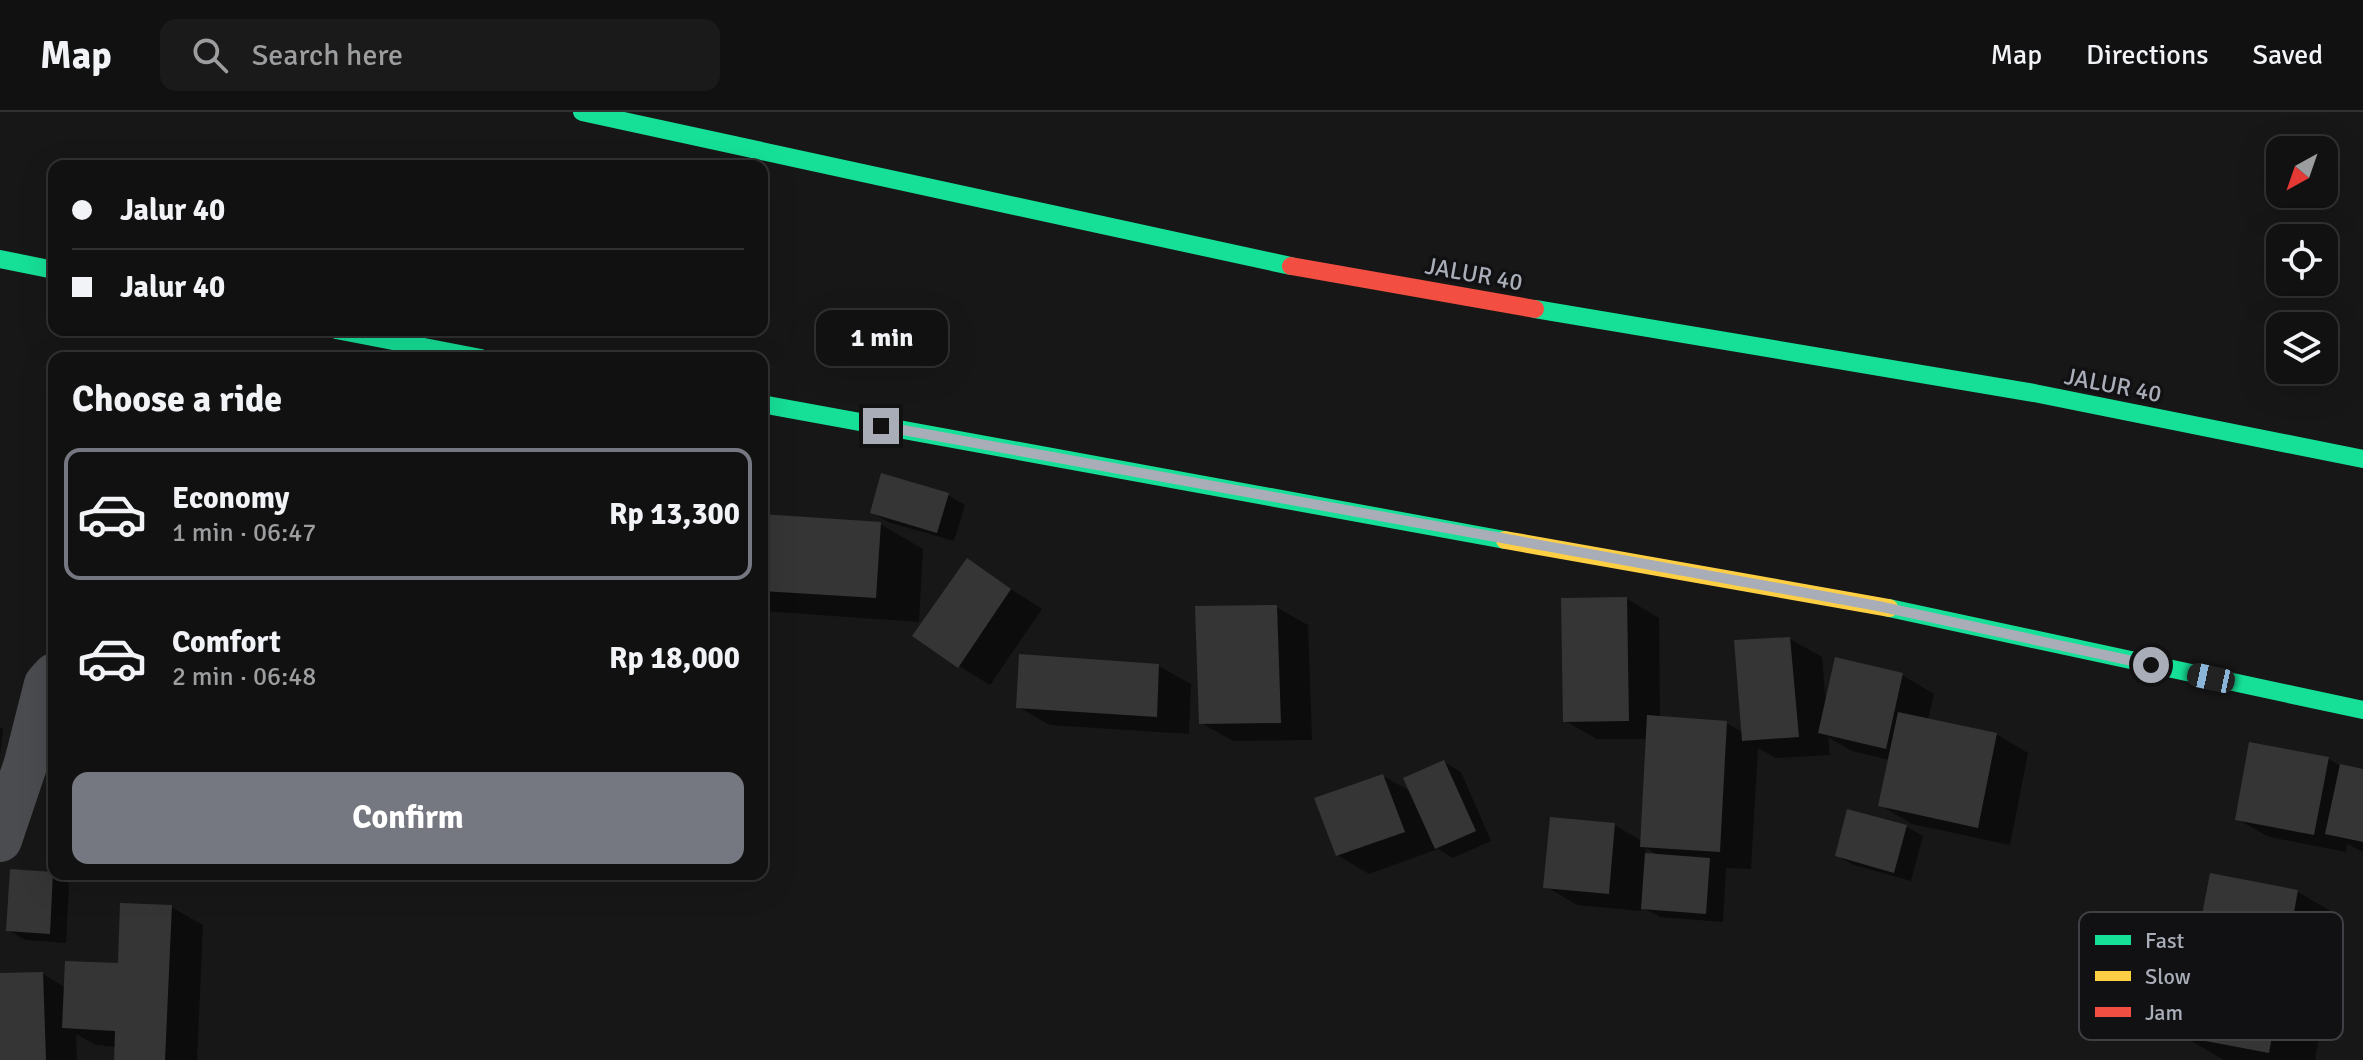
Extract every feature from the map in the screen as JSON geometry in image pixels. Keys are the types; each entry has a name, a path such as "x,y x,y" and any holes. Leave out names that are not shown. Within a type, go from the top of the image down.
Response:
{"highway":[{"name":"JALUR 40","path":"582,112 1317,272 2018,391 2363,459"},
{"path":"0,259 48,269"},
{"path":"359,336 420,352"},
{"path":"768,405 1878,606 2363,710"}],"street":[{"path":"0,840 26,763 48,682"}],"building":[{"path":"881,473 949,493 937,533 870,513"},
{"path":"768,514 881,522 876,598 768,591"},
{"path":"967,558 1011,589 958,668 912,636"},
{"path":"1627,597 1629,721 1563,722 1561,598"},
{"path":"1277,605 1281,723 1199,724 1195,606"},
{"path":"1790,637 1799,737 1742,741 1734,640"},
{"path":"1019,654 1159,664 1157,717 1016,708"},
{"path":"1835,657 1903,673 1886,749 1818,733"},
{"path":"1898,712 1997,733 1978,828 1878,806"},
{"path":"1647,715 1727,721 1720,852 1640,847"},
{"path":"2249,742 2329,757 2314,835 2235,820"},
{"path":"1444,760 1476,831 1435,849 1403,778"},
{"path":"2340,764 2363,769 2363,842 2325,834"},
{"path":"1383,774 1405,832 1336,856 1314,798"},
{"path":"1847,809 1907,825 1894,873 1835,856"},
{"path":"1550,817 1615,823 1609,894 1543,888"},
{"path":"1645,853 1710,858 1706,914 1641,909"},
{"path":"10,869 48,872 48,880 53,880 50,934 6,931"},
{"path":"2210,873 2298,890 2294,912 2203,912"},
{"path":"120,903 172,905 165,1060 114,1060 115,1031 62,1028 65,961 118,963"},
{"path":"43,972 46,1060 0,1060 0,973"},
{"path":"2200,1040 2271,1040 2269,1053"}],"traffic: fast":[{"path":"582,112 1291,266"},
{"path":"0,259 48,269"},
{"path":"1535,309 2034,393 2363,459"},
{"path":"367,336 450,352"},
{"path":"768,405 1505,540"},
{"path":"1889,608 2363,710"}],"traffic: slow":[{"path":"1505,540 1889,608"}],"traffic: jam":[{"path":"1291,266 1535,309"}],"route":[{"path":"881,426 1878,606 2151,665"}]}
